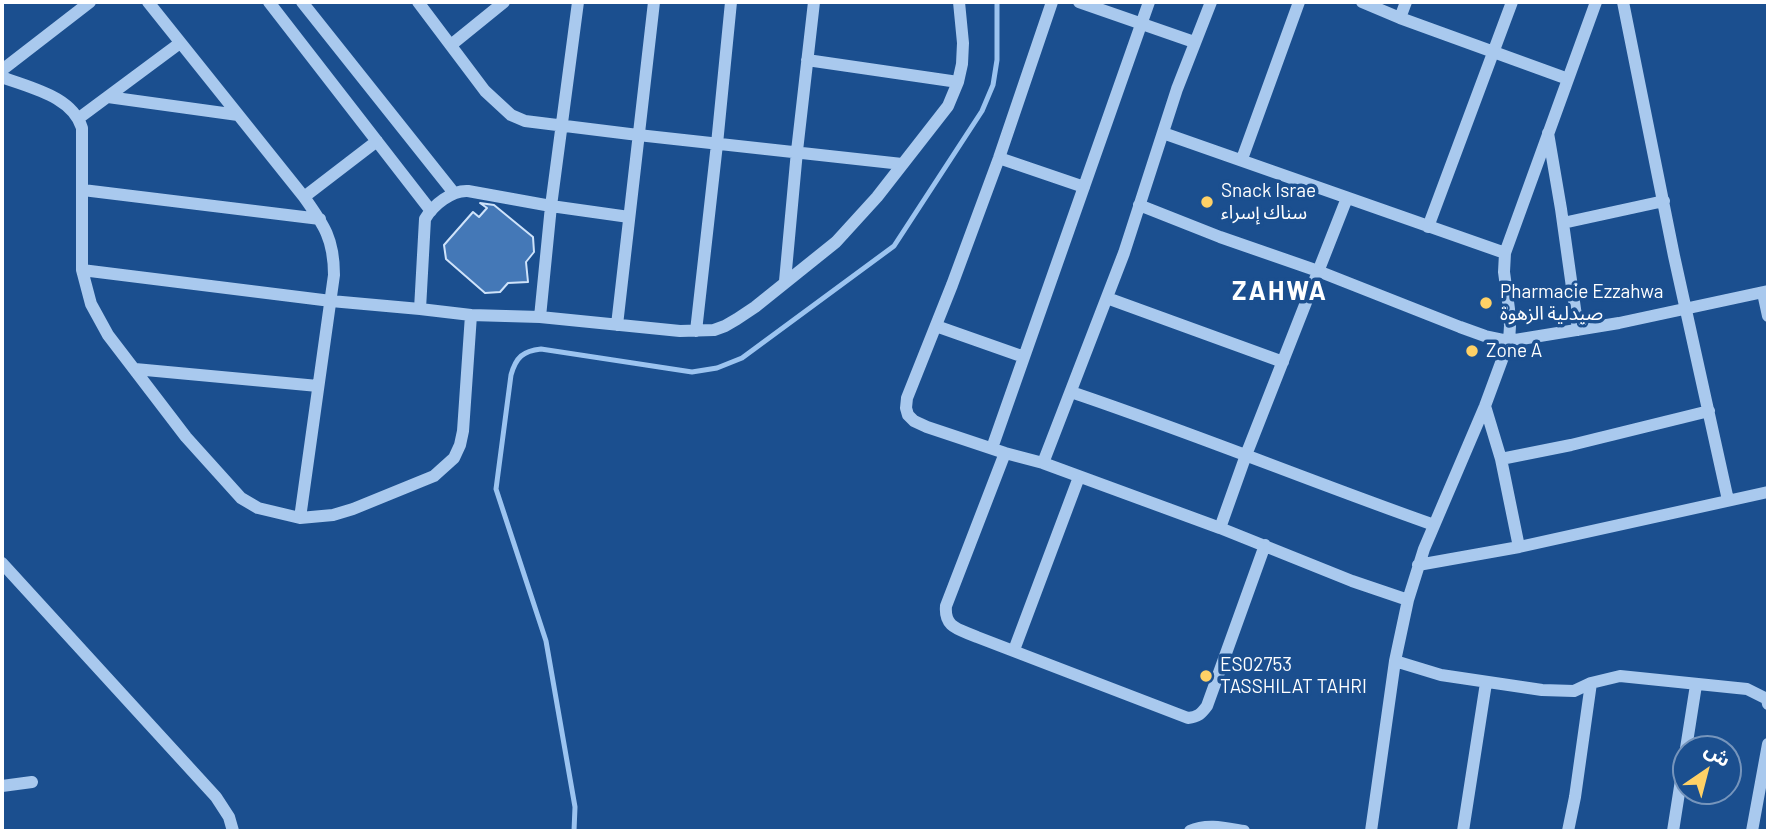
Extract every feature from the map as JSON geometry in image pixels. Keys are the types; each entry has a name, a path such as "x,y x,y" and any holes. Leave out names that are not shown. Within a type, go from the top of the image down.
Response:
{"street":[{"path":"2,70 90,2"},
{"path":"148,2 304,197 320,219 331,244 334,257 331,301 300,518"},
{"path":"269,2 431,211"},
{"path":"302,2 454,193"},
{"path":"418,2 485,90 511,115 524,121 902,163"},
{"path":"451,45 504,2"},
{"path":"540,317 551,206 578,2"},
{"path":"617,325 654,2"},
{"path":"696,331 731,2"},
{"path":"785,281 814,2"},
{"path":"82,270 331,301 471,315 540,317 680,331 714,330 755,307 836,242 877,197 929,132 948,106 958,82 963,43 959,2"},
{"path":"1052,2 953,285 907,398 908,415 927,427 1043,463 1408,600"},
{"path":"1079,2 1194,42"},
{"path":"1149,2 1024,357 998,451 946,606 945,617 955,628 1188,718 1196,717 1207,706 1265,545"},
{"path":"1043,463 1107,298 1194,42 1211,2"},
{"path":"1242,159 1299,2"},
{"path":"1362,2 1568,79"},
{"path":"1400,18 1406,2"},
{"path":"1428,227 1512,2"},
{"path":"1371,831 1395,661 1408,600 1418,565 1485,406 1509,341 1509,309 1503,272 1505,253 1596,2"},
{"path":"1623,2 1685,308 1728,500"},
{"path":"79,118 180,43"},
{"path":"807,60 958,82"},
{"path":"2,77 63,102 79,118 82,128 82,270 91,304 98,319 186,437 241,498 258,508 300,518 332,516 434,476 454,458 463,431 471,315"},
{"path":"108,97 238,115"},
{"path":"1163,132 1505,253"},
{"path":"1548,133 1578,330"},
{"path":"304,197 377,141"},
{"path":"999,158 1084,187"},
{"path":"83,190 320,219"},
{"path":"420,310 424,224 427,215 454,193 468,191 629,217"},
{"path":"1220,528 1347,198"},
{"path":"1563,223 1664,201"},
{"path":"1139,205 1460,327 1509,341 1578,330 1766,292 1768,316"},
{"path":"1107,298 1283,362"},
{"path":"936,326 1024,357"},
{"path":"135,369 318,386"},
{"path":"1071,392 1434,525"},
{"path":"1485,406 1501,459 1519,547"},
{"path":"1501,459 1709,411"},
{"path":"1014,650 1079,477"},
{"path":"1418,565 1519,547 1768,492"},
{"path":"2,563 216,797 229,817 233,831"},
{"path":"1395,661 1441,675 1542,690 1574,691 1591,683 1619,676 1747,690 1767,699 1768,704"},
{"path":"1463,831 1486,683"},
{"path":"1568,831 1591,683"},
{"path":"1673,831 1696,685"},
{"path":"1752,831 1768,744"},
{"path":"2,786 32,782"},
{"path":"1190,831 1202,827 1244,831"}],"building":[{"path":"480,203 494,205 533,237 534,252 526,262 528,282 508,283 500,292 485,293 446,259 444,245 473,212 479,217 487,208"}],"waterway":[{"path":"574,831 575,807 546,641 496,489 511,375 515,364 525,353 541,349 692,372 717,368 742,358 894,246 982,111 993,85 997,60 997,2"}],"place":[{"name":"Snack Israe سناك إسراء","path":"1207,202"},
{"name":"Pharmacie Ezzahwa صيدلية الزهوة","path":"1486,303"},
{"name":"Zone A","path":"1472,351"},
{"name":"ES02753 TASSHILAT TAHRI","path":"1206,676"}],"district":[{"name":"ZAHWA","path":"1280,291"}]}
